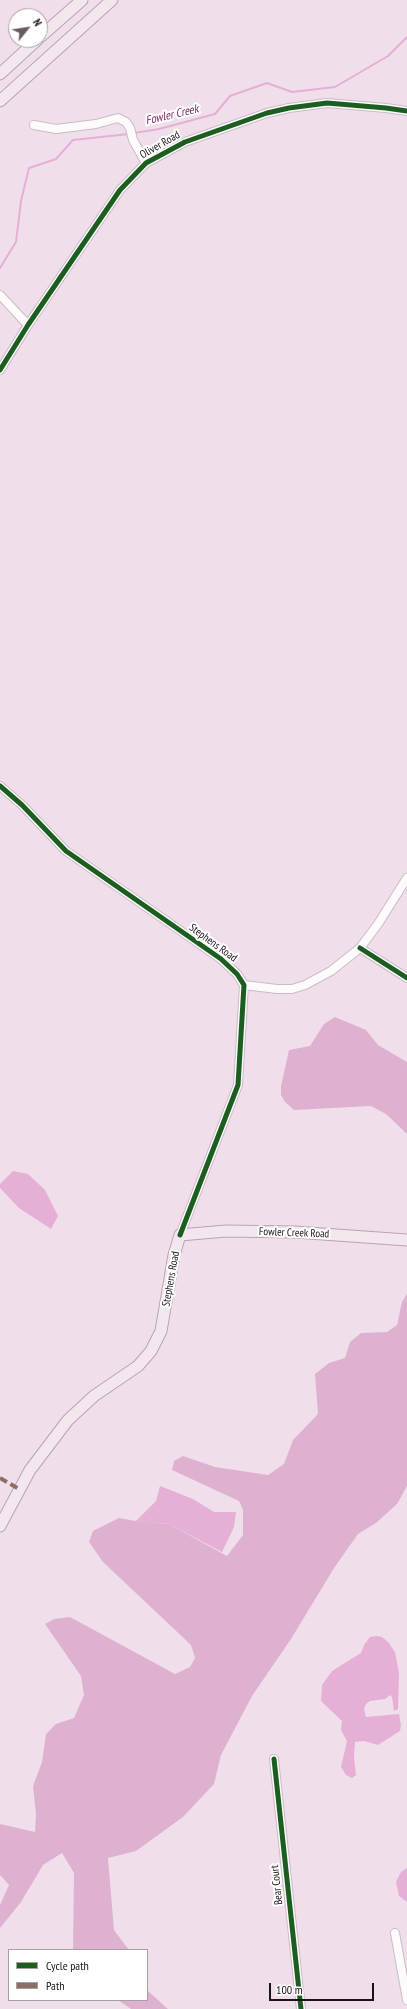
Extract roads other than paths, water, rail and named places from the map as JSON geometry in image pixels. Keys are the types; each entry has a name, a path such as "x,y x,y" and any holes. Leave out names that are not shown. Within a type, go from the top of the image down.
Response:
{"main road":[{"path":"48,30 82,0"},
{"path":"0,101 112,0"},
{"path":"0,74 28,48"},
{"name":"Fowler Creek Road","path":"180,1236 226,1232 296,1232 407,1240"},
{"name":"Stephens Road","path":"0,1526 30,1470 68,1420 94,1396 138,1366 151,1352 161,1331 174,1255 180,1236"}],"street":[{"name":"Oliver Road","path":"0,370 28,325 120,190 146,163 185,142 286,109 327,104 378,107 407,111"},
{"path":"34,125 56,129 96,124 118,118 126,122 130,128 133,140 146,163"},
{"path":"0,295 28,325"},
{"name":"Stephens Road","path":"0,786 22,805 66,851 221,959 237,974 244,985 238,1085 180,1236"},
{"path":"244,985 277,989 292,989 305,985 331,971 360,948 378,924 407,878"},
{"path":"360,948 407,978"},
{"name":"Bear Court","path":"274,1759 301,2009"},
{"path":"395,1932 407,2000"}],"waterway":[{"name":"Fowler Creek","path":"134,133 159,129 215,114 230,96 267,83 292,92 335,87 388,56 407,37"},
{"name":"Fowler Creek","path":"0,268 16,242 21,201 29,168 56,159 73,140 129,134"}]}
